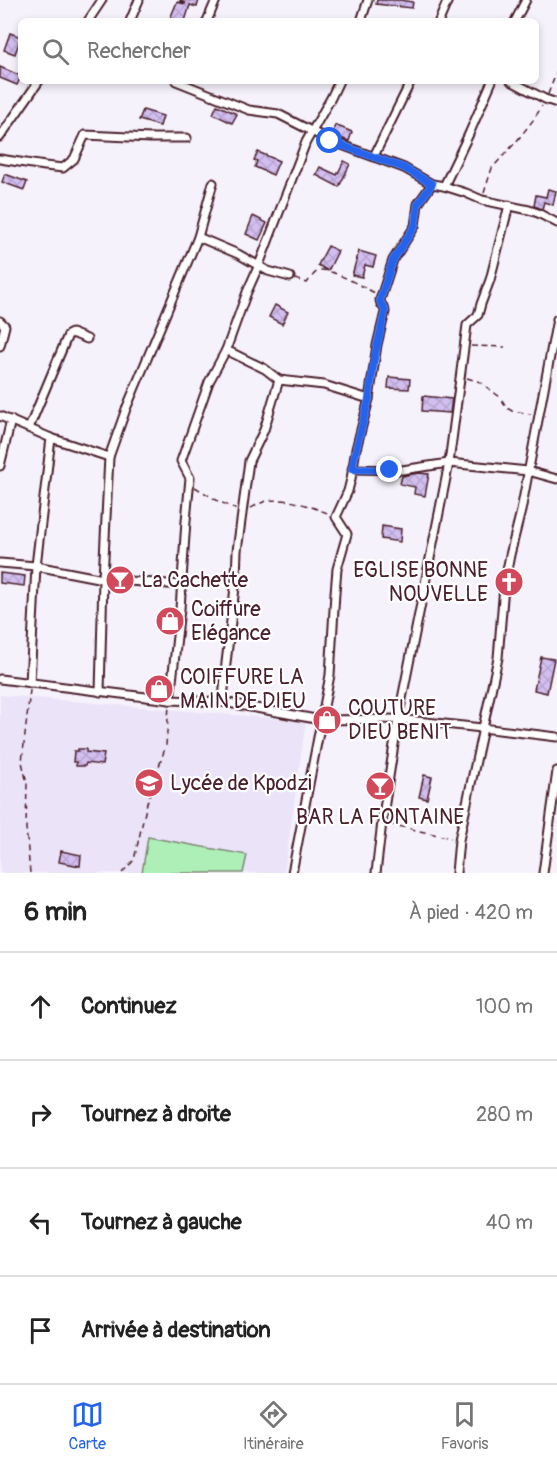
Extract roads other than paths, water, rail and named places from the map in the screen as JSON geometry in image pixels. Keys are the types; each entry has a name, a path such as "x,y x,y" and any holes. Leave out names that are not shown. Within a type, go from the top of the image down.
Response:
{"street":[{"path":"90,18 102,0"},
{"path":"131,18 139,0"},
{"path":"208,18 216,0"},
{"path":"362,18 368,0"},
{"path":"440,18 448,0"},
{"path":"517,18 526,0"},
{"path":"0,137 37,84"},
{"path":"184,84 249,110 278,114 330,141 404,168 432,184 482,200 538,213 557,223"},
{"path":"170,700 190,478 181,461 209,382 226,350 302,151 337,84"},
{"path":"374,156 410,84"},
{"path":"444,186 491,84"},
{"path":"517,84 557,103"},
{"path":"0,159 63,168 74,159 85,135 187,138"},
{"path":"100,692 109,457 126,409 198,237 213,183"},
{"path":"292,873 330,675 335,593 338,569 347,534 336,517 348,491 369,399 374,359 385,312 380,302 393,260 415,226 418,204 432,184"},
{"path":"376,873 398,719 449,463 468,325 478,315 490,280 509,206"},
{"path":"198,237 268,271 290,277"},
{"path":"456,873 459,840 498,658 506,576 557,319"},
{"path":"0,321 5,326 0,346"},
{"path":"29,428 68,335 72,333 87,339"},
{"path":"226,350 265,369 279,380 324,385 369,399"},
{"path":"224,702 225,663 249,461 264,430 279,380"},
{"path":"0,416 51,438 109,457"},
{"path":"0,466 10,420"},
{"path":"30,684 36,566 51,438"},
{"path":"352,469 402,470 449,463 528,471 557,479"},
{"path":"0,563 36,566 103,579 181,585"},
{"path":"0,679 170,700 224,702 321,720 398,719 557,737"},
{"path":"543,873 557,771"}],"place":[{"name":"La Cachette","path":"120,580"},
{"name":"EGLISE BONNE NOUVELLE","path":"509,582"},
{"name":"Coiffure Elégance","path":"170,621"},
{"name":"COIFFURE LA MAIN DE DIEU","path":"159,689"},
{"name":"COUTURE DIEU BENIT","path":"327,720"},
{"name":"Lycée de Kpodzi","path":"149,783"},
{"name":"BAR LA FONTAINE","path":"380,786"}]}
